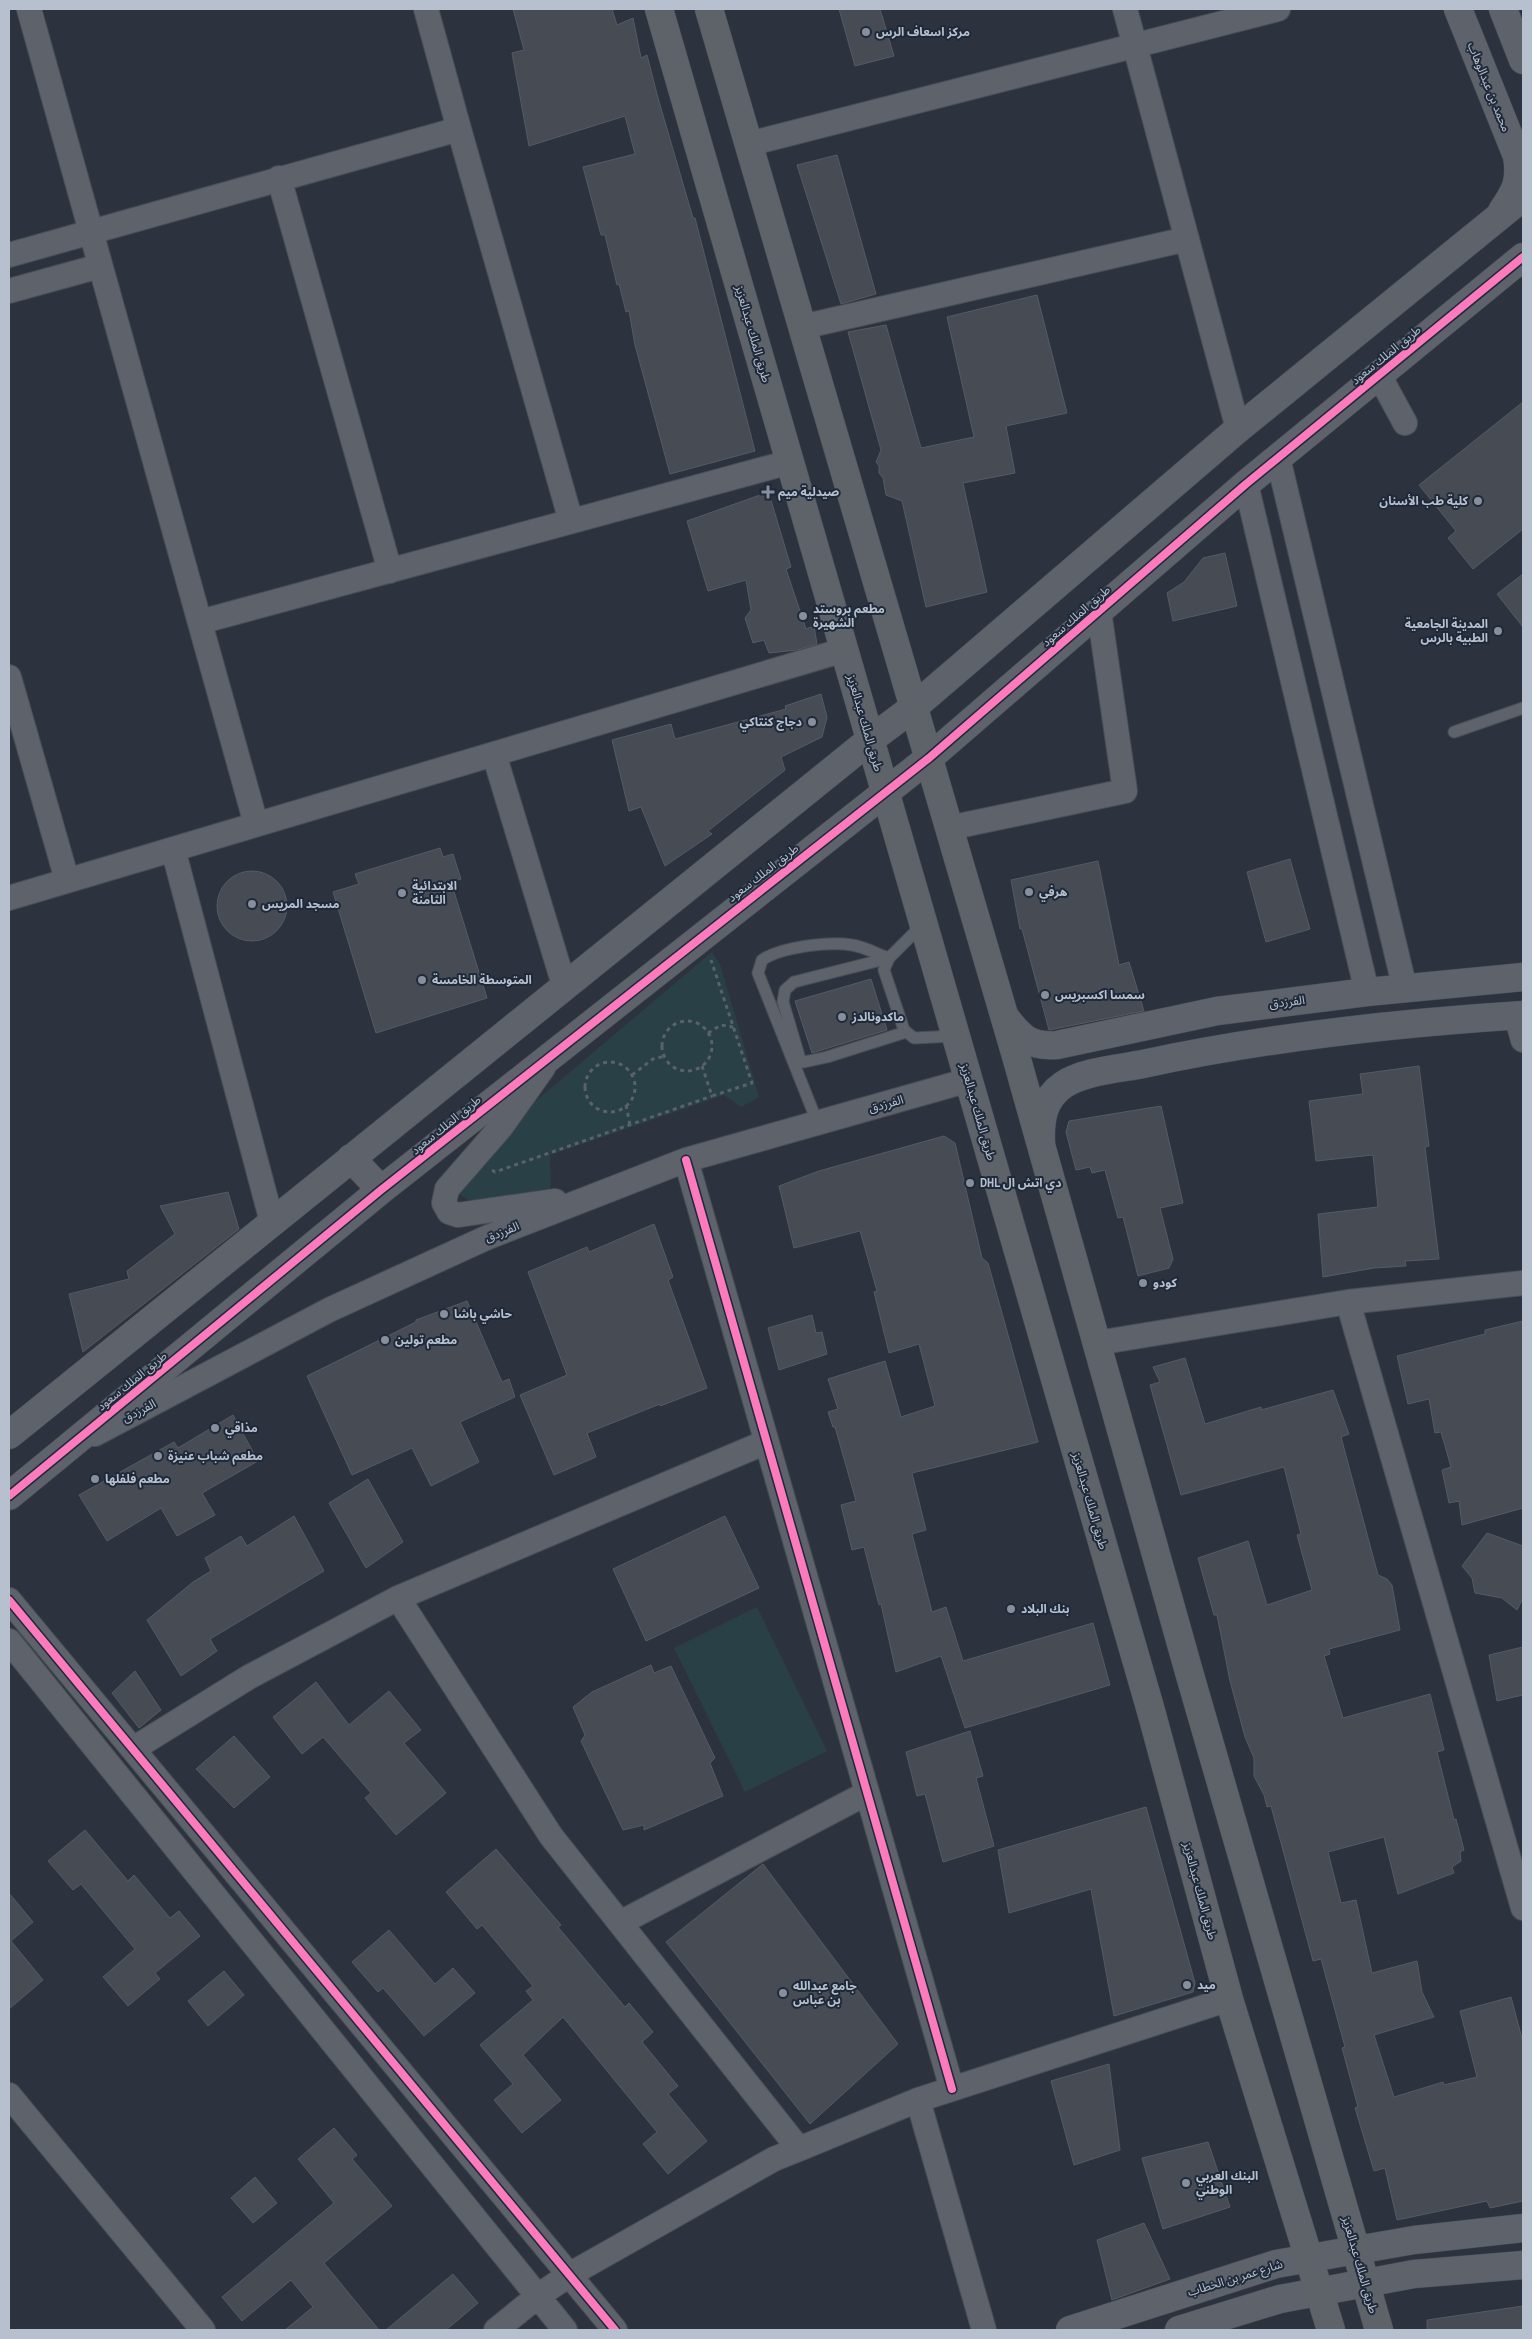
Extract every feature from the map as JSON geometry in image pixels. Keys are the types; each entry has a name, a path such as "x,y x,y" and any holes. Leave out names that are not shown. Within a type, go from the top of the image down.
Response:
{"highway":[{"name":"طريق الملك عبدالعزيز","path":"659,9 1151,1711 1229,2000 1331,2330"},
{"name":"طريق الملك عبدالعزيز","path":"709,9 1005,1017 1379,2330"}],"street":[{"path":"29,9 256,824"},
{"path":"426,9 571,521"},
{"path":"1125,9 1238,429"},
{"path":"748,144 1278,9"},
{"name":"محمد بن عبدالوهاب","path":"1458,9 1517,156 1520,173 1515,192 1497,218"},
{"path":"1503,9 1523,60"},
{"path":"9,255 459,129"},
{"path":"279,178 390,571"},
{"path":"10,1431 564,985 870,740 914,707 1238,429 1523,197"},
{"path":"802,327 1187,239"},
{"name":"طريق الملك سعود","path":"9,1496 381,1190 885,790 929,758 1246,484 1523,257"},
{"path":"9,291 100,266"},
{"path":"1379,375 1405,423"},
{"path":"1278,458 1405,989"},
{"path":"200,622 790,462"},
{"path":"1246,484 1367,992"},
{"path":"949,828 1125,791 1099,612"},
{"path":"9,898 844,650"},
{"path":"10,682 67,880"},
{"path":"494,754 564,985"},
{"path":"173,849 272,1222"},
{"name":"الفرزدق","path":"1005,1017 1016,1031 1032,1043 1043,1046 1057,1046 1217,1011 1367,992 1523,977"},
{"path":"1040,1142 1042,1115 1046,1104 1053,1093 1076,1078 1217,1048 1377,1028 1521,1023"},
{"path":"554,1053 501,1127 447,1190 444,1203 449,1212 458,1215 594,1196"},
{"name":"الفرزدق","path":"64,1451 329,1310 486,1238 686,1160 969,1080"},
{"path":"351,1158 381,1190"},
{"path":"686,1160 952,2089"},
{"path":"1097,1343 1348,1302 1523,1284"},
{"path":"1348,1302 1523,1908"},
{"path":"133,1749 249,1677 398,1598 766,1442"},
{"path":"398,1598 551,1836 799,2149"},
{"path":"9,1600 615,2330"},
{"path":"9,1641 566,2330"},
{"path":"620,1923 867,1793"},
{"path":"496,2330 538,2296 569,2275 774,2160 918,2100 1229,2000"},
{"path":"9,2094 203,2330"},
{"path":"918,2100 984,2330"},
{"name":"شارع عمر بن الخطاب","path":"1070,2330 1276,2264 1414,2240 1523,2228"},
{"path":"1179,2330 1280,2299 1320,2291 1414,2274 1523,2265"}],"lane":[{"path":"1454,732 1523,708"},
{"path":"923,924 889,958 884,970 906,1032 914,1038 956,1036"},
{"path":"818,1124 758,973 762,960 772,953 829,944 853,945 889,958"},
{"path":"889,958 794,982 785,990 783,1002 800,1059 804,1062 827,1057 906,1032"}],"path":[{"path":"488,1169 495,1172 752,1083 710,956 703,962"},
{"path":"678,1022 695,1022 708,1033 712,1047 710,1055 702,1066 684,1071 676,1068 665,1056 663,1040 671,1026 678,1022"},
{"path":"708,1033 721,1025 733,1027"},
{"path":"632,1075 653,1059 665,1056"},
{"path":"609,1062 625,1067 632,1075 635,1088 633,1096 626,1105 615,1111 599,1109 588,1098 586,1082 594,1068 609,1062"},
{"path":"702,1066 712,1096"},
{"path":"626,1105 630,1125"}],"green space":[{"path":"712,952 720,964 759,1097 741,1107 724,1095 550,1155 551,1188 481,1207 460,1195 467,1175 525,1110"},
{"path":"757,1607 827,1751 745,1792 674,1648"}],"building":[{"path":"513,9 612,9 617,25 633,18 641,58 647,55 693,218 695,218 755,451 670,474 635,345 629,311 626,312 619,284 617,285 605,235 601,235 583,167 635,154 625,116 529,146 512,53 524,50"},
{"name":"مركز اسعاف الرس","path":"839,9 880,9 894,56 855,66"},
{"path":"837,155 876,294 841,304 797,165"},
{"path":"1037,295 1067,413 1006,426 1015,473 963,483 987,592 926,607 902,501 886,495 883,478 879,473 879,466 876,462 881,450 848,332 886,325 921,448 974,437 947,317"},
{"name":"كلية طب الأسنان","path":"1523,402 1523,529 1473,569 1448,538 1456,531 1419,485"},
{"path":"760,495 770,497 791,567 786,569 806,629 814,626 817,644 797,650 769,653 764,640 753,643 745,618 751,610 746,580 708,591 687,521"},
{"path":"1225,553 1237,606 1173,621 1167,593 1184,582 1203,558"},
{"path":"1523,574 1523,627 1497,594"},
{"path":"821,694 827,717 822,737 781,757 785,770 708,831 712,834 665,866 641,807 629,811 612,740 671,724 675,739 786,709 785,706"},
{"path":"440,848 443,857 453,854 461,879 451,882 487,998 376,1033 333,892 359,884 355,874"},
{"path":"1290,859 1310,929 1266,942 1247,872"},
{"path":"1098,861 1119,965 1129,962 1144,1011 1049,1030 1022,929 1020,929 1011,880"},
{"name":"مسجد المريس","path":"252,871 265,874 277,881 284,893 287,906 284,919 277,931 265,938 252,941 239,938 227,931 220,919 217,906 220,893 227,881 239,874"},
{"path":"871,979 887,1030 812,1053 795,1001"},
{"path":"1419,1066 1429,1146 1425,1147 1439,1259 1405,1261 1406,1266 1374,1268 1323,1277 1318,1214 1378,1207 1373,1155 1316,1161 1309,1101 1363,1094 1360,1074"},
{"path":"1161,1106 1183,1203 1160,1208 1173,1259 1169,1268 1138,1276 1123,1217 1118,1218 1105,1170 1092,1173 1090,1167 1076,1170 1066,1132 1069,1121"},
{"path":"944,1136 955,1143 982,1258 988,1263 1038,1442 912,1473 926,1530 912,1534 932,1612 946,1607 963,1661 1093,1623 1110,1685 965,1728 941,1656 896,1672 881,1604 879,1605 864,1547 852,1550 841,1505 856,1501 835,1427 833,1427 828,1412 838,1409 828,1379 885,1361 901,1417 935,1406 919,1344 889,1353 874,1292 877,1291 860,1231 794,1248 779,1186 819,1171"},
{"path":"228,1192 239,1229 83,1352 69,1294 129,1279 127,1271 175,1234 160,1206"},
{"path":"654,1224 673,1277 668,1280 707,1388 660,1406 660,1404 587,1433 596,1457 554,1475 520,1395 567,1375 528,1272 587,1247 589,1252"},
{"path":"467,1301 502,1382 509,1379 515,1397 460,1422 479,1462 431,1486 412,1448 352,1475 307,1376 416,1322 416,1320"},
{"path":"812,1315 816,1333 822,1332 827,1354 779,1370 768,1328"},
{"path":"1523,1321 1523,1508 1462,1525 1459,1501 1449,1503 1442,1470 1451,1467 1441,1432 1435,1433 1429,1399 1408,1404 1397,1356 1485,1334 1485,1330"},
{"path":"1185,1358 1205,1424 1261,1407 1261,1410 1333,1390 1349,1434 1341,1437 1378,1575 1387,1579 1392,1585 1400,1630 1329,1649 1330,1654 1324,1656 1343,1718 1430,1694 1444,1750 1437,1752 1454,1820 1456,1819 1464,1850 1460,1852 1461,1861 1452,1867 1454,1873 1398,1894 1384,1837 1328,1852 1341,1903 1356,1900 1372,1973 1417,1961 1422,1992 1434,2017 1374,2035 1394,2097 1443,2082 1444,2085 1477,2077 1460,2011 1511,1997 1523,2042 1523,2201 1490,2208 1487,2201 1397,2220 1385,2168 1374,2171 1355,2108 1358,2107 1342,2048 1345,2047 1321,1959 1313,1961 1271,1806 1267,1807 1264,1795 1254,1776 1254,1758 1245,1737 1230,1681 1217,1615 1214,1615 1198,1558 1248,1541 1267,1605 1312,1590 1297,1535 1301,1534 1284,1467 1181,1495 1150,1385 1160,1382 1153,1367"},
{"path":"233,1415 258,1461 202,1493 215,1515 177,1536 161,1508 107,1541 79,1495 174,1442 178,1448"},
{"path":"368,1479 403,1542 366,1568 329,1503"},
{"path":"294,1516 324,1571 210,1639 217,1651 181,1676 147,1620 193,1582 211,1571 205,1558 241,1536 247,1546"},
{"path":"725,1516 759,1588 646,1641 613,1569"},
{"path":"1487,1533 1523,1546 1523,1598 1517,1610 1502,1598 1475,1593 1472,1578 1462,1566"},
{"path":"1523,1647 1523,1695 1497,1701 1489,1655"},
{"path":"651,1665 654,1673 671,1666 715,1758 710,1763 723,1796 644,1830 644,1825 623,1830 581,1741 585,1735 573,1707 592,1692"},
{"path":"135,1671 161,1710 139,1728 112,1693"},
{"path":"316,1682 349,1725 389,1691 421,1730 404,1743 446,1793 396,1835 365,1798 371,1793 323,1737 302,1754 273,1717"},
{"path":"970,1731 983,1776 976,1778 994,1846 943,1862 925,1794 917,1796 906,1752"},
{"path":"234,1736 270,1777 234,1808 196,1769"},
{"path":"1146,1807 1195,1983 1193,1992 1114,2016 1091,1889 1009,1913 998,1850"},
{"path":"85,1830 128,1881 134,1875 170,1918 179,1911 200,1936 155,1973 160,1979 128,2006 103,1977 135,1949 81,1884 73,1890 48,1861"},
{"path":"496,1849 561,1925 558,1927 625,2007 629,2003 653,2032 642,2042 678,2086 668,2094 707,2141 668,2174 643,2144 657,2132 563,2017 523,2055 561,2100 522,2133 494,2100 513,2084 480,2045 533,2000 526,1991 533,1986 482,1925 477,1929 446,1892"},
{"name":"جامع عبدالله بن عباس","path":"763,1864 898,2044 810,2124 666,1942"},
{"path":"9,1893 33,1922 11,1941 43,1980 9,2009"},
{"path":"389,1930 435,1984 453,1968 475,1993 424,2036 383,1988 378,1992 352,1962"},
{"path":"224,1971 244,1995 208,2026 188,2001"},
{"path":"1109,2064 1120,2150 1074,2165 1051,2081"},
{"path":"334,2128 357,2155 352,2159 392,2206 324,2263 379,2330 285,2330 313,2307 291,2280 242,2321 222,2297 334,2203 298,2159"},
{"name":"البنك العربي الوطني","path":"1208,2142 1230,2207 1163,2229 1142,2158"},
{"path":"255,2177 277,2203 253,2223 231,2198"},
{"path":"1144,2223 1170,2279 1112,2300 1097,2240"},
{"path":"453,2274 478,2303 446,2330 386,2330"},
{"path":"1523,2306 1523,2330 1427,2330 1427,2320"}],"cycle path":[{"path":"9,1496 381,1190 929,758 1246,484 1523,257"},
{"path":"686,1160 952,2089"},
{"path":"9,1600 615,2330"}],"place":[{"name":"مركز اسعاف الرس","path":"866,32"},
{"name":"صيدلية ميم","path":"768,492"},
{"name":"كلية طب الأسنان","path":"1478,501"},
{"name":"مطعم بروستد الشهيرة","path":"803,616"},
{"name":"المدينة الجامعية الطبية بالرس","path":"1498,631"},
{"name":"دجاج كنتاكي","path":"812,722"},
{"name":"هرفي","path":"1029,892"},
{"name":"الابتدائية الثامنة","path":"402,893"},
{"name":"مسجد المريس","path":"252,904"},
{"name":"المتوسطة الخامسة","path":"422,980"},
{"name":"سمسا اكسبريس","path":"1045,995"},
{"name":"ماكدونالدز","path":"842,1017"},
{"name":"DHL دي اتش ال","path":"970,1183"},
{"name":"كودو","path":"1143,1283"},
{"name":"حاشي باشا","path":"444,1314"},
{"name":"مطعم تولين","path":"385,1340"},
{"name":"مذاقي","path":"215,1428"},
{"name":"مطعم شباب عنيزة","path":"158,1456"},
{"name":"مطعم فلفلها","path":"95,1479"},
{"name":"بنك البلاد","path":"1011,1609"},
{"name":"ميد","path":"1187,1985"},
{"name":"جامع عبدالله بن عباس","path":"783,1993"},
{"name":"البنك العربي الوطني","path":"1186,2183"}]}
